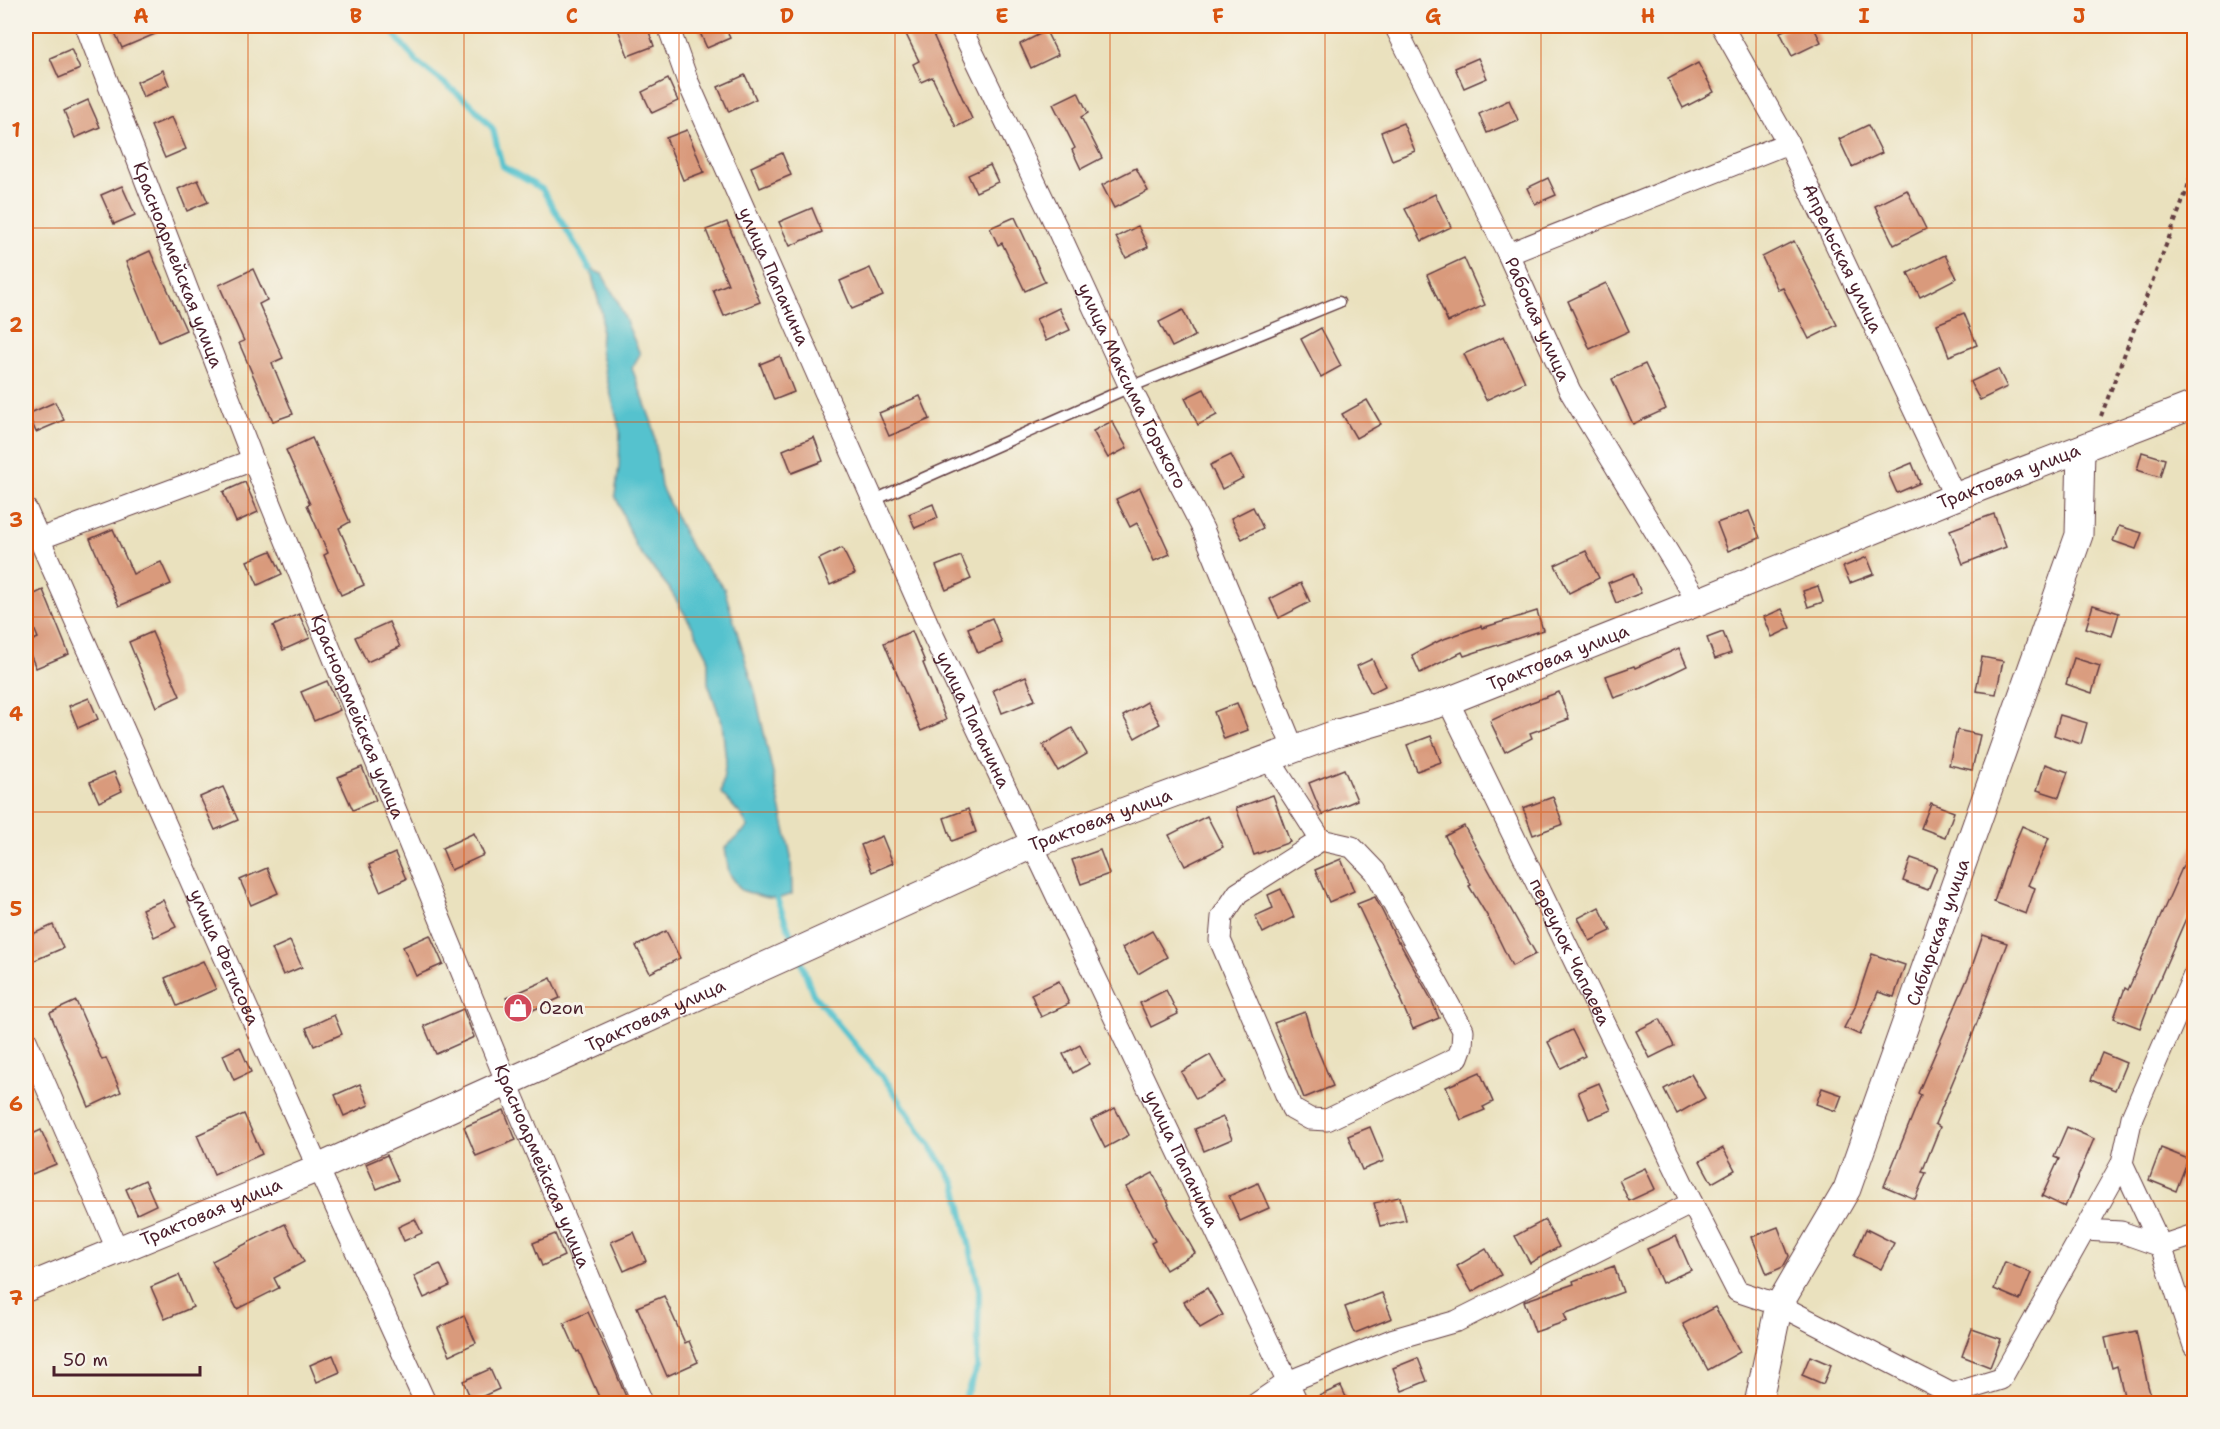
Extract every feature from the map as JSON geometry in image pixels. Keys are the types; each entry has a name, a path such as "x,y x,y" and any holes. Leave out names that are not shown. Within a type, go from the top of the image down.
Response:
{"street":[{"name":"Красноармейская улица","path":"86,26 253,460 507,1083 643,1404"},
{"name":"улица Папанина","path":"668,26 688,82 872,501 1032,845 1298,1404"},
{"name":"улица Максима Горького","path":"960,26 1130,387 1203,529 1294,750"},
{"name":"Рабочая улица","path":"1395,26 1508,254 1570,391 1698,602"},
{"name":"Апрельская улица","path":"1722,26 1788,143 1955,497"},
{"path":"1508,254 1788,143"},
{"name":"Трактовая улица","path":"26,1288 318,1168 1032,845 1335,734 1448,701 1955,497 2194,405"},
{"name":"Сибирская улица","path":"1758,1404 1779,1305 1847,1189 2079,535 2081,449"},
{"path":"39,538 253,460"},
{"name":"улица Фетисова","path":"26,509 318,1168 426,1404"},
{"name":"переулок Чапаева","path":"1448,701 1737,1292 1779,1305 1953,1399"},
{"path":"1269,759 1322,840 1352,847 1375,871 1463,1030 1462,1046 1458,1057 1327,1119 1310,1119 1292,1109 1220,940 1222,917 1238,893 1322,840"},
{"path":"1953,1399 2001,1379 2122,1163 2132,1117 2194,975"},
{"path":"26,1040 117,1249"},
{"path":"2122,1163 2161,1246 2194,1346"},
{"path":"1256,1404 1288,1382 1394,1340 1457,1321 1692,1203"},
{"path":"2085,1230 2121,1232 2161,1246 2194,1234"}],"lane":[{"path":"872,501 1130,387 1339,302"}],"path":[{"path":"2081,449 2098,422 2138,322 2187,190 2194,160"}],"water":[{"path":"590,269 602,274 618,302 640,354 632,368 653,426 661,487 692,549 724,588 755,692 791,856 792,894 777,899 741,890 729,873 725,848 748,827 742,816 721,793 726,761 722,723 708,683 708,657 669,588 636,547 615,495 619,467 620,431 600,351 602,314"}],"building":[{"path":"112,26 174,26 122,48"},
{"path":"627,26 647,26 654,46 628,56 618,29"},
{"path":"697,26 725,26 730,38 707,48"},
{"path":"902,26 929,26 972,119 956,127 932,77 921,82 913,64 919,61"},
{"path":"1793,26 1813,26 1821,42 1792,56 1780,32"},
{"path":"1046,31 1058,55 1031,68 1020,44"},
{"path":"71,49 80,69 59,78 50,58"},
{"path":"1478,58 1487,78 1464,88 1455,68"},
{"path":"1698,63 1714,92 1683,108 1668,79"},
{"path":"163,70 169,85 143,97 137,82"},
{"path":"745,75 756,99 729,112 718,87"},
{"path":"668,79 678,101 652,113 642,92"},
{"path":"1078,92 1088,113 1081,117 1102,158 1081,169 1072,150 1075,148 1053,104"},
{"path":"88,100 100,127 75,138 64,111"},
{"path":"1509,100 1518,120 1487,133 1479,114"},
{"path":"172,117 186,149 165,158 151,126"},
{"path":"1403,123 1415,151 1392,160 1381,132"},
{"path":"1868,125 1882,153 1852,167 1839,139"},
{"path":"687,130 704,172 683,180 666,138"},
{"path":"782,153 791,175 760,188 751,167"},
{"path":"990,165 998,182 976,192 968,175"},
{"path":"1136,168 1148,191 1114,208 1102,185"},
{"path":"1548,178 1556,195 1535,204 1527,188"},
{"path":"198,180 208,202 187,211 178,189"},
{"path":"122,186 135,215 114,224 101,195"},
{"path":"1907,190 1926,229 1894,245 1875,206"},
{"path":"1435,194 1451,227 1422,241 1405,209"},
{"path":"812,208 822,232 790,246 779,222"},
{"path":"1015,217 1045,282 1025,291 1002,243 998,245 990,228"},
{"path":"727,222 760,302 724,316 713,290 728,284 706,230"},
{"path":"1138,226 1148,247 1126,258 1116,237"},
{"path":"1794,241 1837,325 1809,339 1783,288 1778,290 1762,257"},
{"path":"150,251 186,330 159,342 126,262"},
{"path":"1945,255 1957,278 1920,297 1908,273"},
{"path":"1464,258 1485,305 1448,322 1427,275"},
{"path":"870,268 883,296 852,309 840,281"},
{"path":"253,269 267,300 259,304 283,358 272,363 293,414 273,421 239,343 244,341 219,285"},
{"path":"1606,283 1629,331 1590,349 1568,301"},
{"path":"1059,308 1070,330 1046,341 1036,319"},
{"path":"1183,310 1195,336 1172,347 1159,322"},
{"path":"1964,313 1977,345 1949,356 1937,324"},
{"path":"1321,328 1341,366 1321,377 1301,339"},
{"path":"1504,336 1525,382 1486,400 1464,354"},
{"path":"780,356 794,392 774,400 760,364"},
{"path":"1645,364 1666,409 1633,424 1612,379"},
{"path":"1998,369 2007,387 1980,400 1970,382"},
{"path":"1204,389 1217,415 1198,425 1185,398"},
{"path":"920,396 930,419 889,436 879,413"},
{"path":"1367,400 1381,424 1356,438 1342,414"},
{"path":"55,402 64,420 36,432 28,414"},
{"path":"1112,421 1127,448 1108,458 1093,431"},
{"path":"814,437 823,461 792,473 783,450"},
{"path":"312,438 350,522 339,528 364,585 341,595 324,555 328,553 307,505 310,504 286,450"},
{"path":"2142,452 2165,459 2160,477 2137,470"},
{"path":"1231,455 1243,478 1222,489 1210,465"},
{"path":"1912,463 1920,483 1897,493 1888,473"},
{"path":"245,482 258,512 236,522 223,492"},
{"path":"1140,488 1170,554 1154,561 1137,523 1130,527 1116,499"},
{"path":"933,504 938,518 915,528 909,514"},
{"path":"1253,507 1263,528 1242,539 1231,518"},
{"path":"1749,511 1760,538 1728,551 1717,523"},
{"path":"1994,514 2006,547 1963,564 1950,530"},
{"path":"2119,526 2142,533 2136,549 2113,541"},
{"path":"113,529 133,574 161,562 171,584 119,606 90,539"},
{"path":"842,548 855,574 830,585 819,559"},
{"path":"271,551 282,574 258,585 247,561"},
{"path":"1586,551 1599,578 1569,593 1555,565"},
{"path":"961,556 971,579 946,590 936,566"},
{"path":"1867,557 1874,574 1850,583 1843,567"},
{"path":"1633,573 1641,593 1616,603 1608,583"},
{"path":"1301,583 1310,602 1279,618 1270,599"},
{"path":"1818,586 1823,602 1808,607 1803,591"},
{"path":"43,590 69,654 36,668 26,645 38,638 26,609 26,598"},
{"path":"2093,605 2119,613 2112,636 2086,628"},
{"path":"1782,609 1791,628 1772,637 1764,617"},
{"path":"1537,611 1543,630 1464,656 1462,652 1420,673 1412,655 1441,640 1481,626 1482,628"},
{"path":"299,614 310,638 283,650 273,626"},
{"path":"992,618 1002,643 978,653 968,628"},
{"path":"389,622 400,647 367,662 355,637"},
{"path":"912,631 946,720 921,731 884,643"},
{"path":"152,632 180,696 156,707 129,642"},
{"path":"1723,632 1731,653 1715,659 1707,638"},
{"path":"1679,648 1687,666 1642,688 1614,698 1606,676 1634,666 1635,668"},
{"path":"1982,657 2003,661 1996,694 1976,691"},
{"path":"2074,658 2100,666 2092,693 2066,684"},
{"path":"1372,659 1385,686 1371,693 1357,666"},
{"path":"1026,676 1035,700 1002,713 993,690"},
{"path":"327,681 340,710 314,721 301,692"},
{"path":"1559,692 1569,719 1530,733 1532,738 1505,752 1490,721"},
{"path":"89,698 98,719 78,728 69,706"},
{"path":"1147,702 1160,724 1135,738 1123,716"},
{"path":"1237,703 1248,730 1224,739 1214,712"},
{"path":"2060,715 2087,723 2081,744 2054,735"},
{"path":"1072,728 1087,754 1058,771 1043,745"},
{"path":"1957,730 1980,735 1972,770 1949,765"},
{"path":"1431,736 1441,762 1417,771 1407,745"},
{"path":"2045,764 2068,772 2059,797 2037,790"},
{"path":"362,767 376,800 353,810 338,777"},
{"path":"1344,769 1357,800 1322,815 1309,783"},
{"path":"114,772 122,791 99,802 90,782"},
{"path":"223,787 238,820 215,830 200,797"},
{"path":"1273,795 1290,842 1254,855 1236,808"},
{"path":"1553,797 1563,824 1533,835 1523,808"},
{"path":"1931,803 1954,812 1945,837 1921,828"},
{"path":"968,809 976,832 952,841 944,818"},
{"path":"1207,816 1223,847 1185,866 1169,835"},
{"path":"1464,826 1536,954 1512,966 1445,836"},
{"path":"2022,826 2049,838 2028,885 2035,888 2026,914 1994,902"},
{"path":"474,833 484,855 451,870 442,848"},
{"path":"882,836 893,863 872,872 861,845"},
{"path":"2194,841 2194,900 2140,1028 2114,1018 2125,988 2128,990"},
{"path":"1100,850 1109,874 1081,884 1072,860"},
{"path":"395,853 406,879 380,891 369,865"},
{"path":"1911,858 1937,867 1928,890 1903,881"},
{"path":"1341,859 1354,891 1329,902 1315,870"},
{"path":"267,868 278,893 251,905 240,880"},
{"path":"1281,889 1294,917 1263,933 1255,916 1273,908 1268,895"},
{"path":"1375,897 1431,999 1439,1018 1413,1029 1400,999 1402,998 1357,904"},
{"path":"163,900 176,927 154,937 142,909"},
{"path":"1599,907 1611,931 1590,941 1578,918"},
{"path":"53,925 63,948 26,964 26,937"},
{"path":"666,931 680,958 650,973 636,946"},
{"path":"1152,931 1167,957 1138,974 1122,948"},
{"path":"430,935 443,964 416,976 403,947"},
{"path":"1983,935 2007,943 1972,1036 1935,1124 1940,1127 1922,1172 1926,1173 1915,1199 1884,1186 1921,1095 1918,1093 1969,975"},
{"path":"290,941 302,967 283,975 272,949"},
{"path":"1872,954 1905,965 1894,997 1878,992 1860,1035 1844,1028 1854,1009"},
{"path":"203,961 216,989 177,1006 165,978"},
{"path":"551,978 560,998 515,1018 506,998"},
{"path":"1059,981 1069,1004 1041,1017 1031,994"},
{"path":"1166,990 1178,1014 1151,1027 1140,1003"},
{"path":"76,1001 102,1060 106,1058 121,1092 89,1107 50,1013"},
{"path":"463,1009 474,1037 436,1054 424,1026"},
{"path":"1305,1012 1312,1037 1333,1086 1304,1098 1274,1023"},
{"path":"334,1015 342,1034 314,1046 306,1028"},
{"path":"1660,1019 1674,1046 1650,1058 1636,1031"},
{"path":"1572,1030 1585,1056 1561,1068 1548,1042"},
{"path":"1080,1045 1089,1064 1073,1073 1063,1054"},
{"path":"240,1047 251,1072 234,1080 223,1055"},
{"path":"2102,1053 2126,1063 2115,1090 2091,1080"},
{"path":"1210,1055 1225,1082 1196,1099 1181,1072"},
{"path":"1480,1072 1493,1102 1483,1107 1485,1110 1461,1120 1446,1087"},
{"path":"1691,1074 1705,1098 1677,1114 1664,1089"},
{"path":"1599,1083 1611,1110 1589,1119 1578,1092"},
{"path":"360,1084 369,1105 344,1116 335,1095"},
{"path":"1822,1088 1842,1095 1836,1111 1816,1104"},
{"path":"1115,1108 1129,1135 1105,1148 1091,1120"},
{"path":"504,1110 516,1140 476,1156 464,1127"},
{"path":"244,1114 262,1154 214,1175 197,1135"},
{"path":"1223,1117 1232,1139 1204,1151 1195,1129"},
{"path":"1370,1127 1384,1161 1362,1170 1348,1136"},
{"path":"2067,1127 2094,1139 2065,1207 2042,1196 2059,1159 2054,1157"},
{"path":"41,1130 56,1164 32,1174 26,1159 26,1137"},
{"path":"1723,1148 1735,1170 1712,1183 1700,1161"},
{"path":"2161,1148 2188,1159 2176,1191 2149,1180"},
{"path":"387,1155 398,1180 377,1189 366,1164"},
{"path":"1645,1168 1655,1189 1629,1201 1619,1180"},
{"path":"1153,1173 1195,1253 1166,1270 1151,1243 1155,1241 1126,1187"},
{"path":"145,1180 156,1205 137,1214 126,1189"},
{"path":"1258,1183 1269,1208 1240,1221 1229,1196"},
{"path":"1400,1197 1406,1220 1380,1226 1374,1203"},
{"path":"415,1219 422,1233 404,1241 398,1227"},
{"path":"1545,1220 1559,1247 1530,1263 1515,1236"},
{"path":"285,1224 304,1262 274,1278 279,1288 237,1309 212,1261"},
{"path":"1778,1227 1789,1256 1783,1267 1767,1274 1752,1237"},
{"path":"1866,1229 1894,1243 1881,1269 1854,1256"},
{"path":"634,1232 646,1261 624,1271 611,1242"},
{"path":"555,1234 564,1256 542,1266 533,1243"},
{"path":"1676,1236 1691,1270 1662,1283 1647,1249"},
{"path":"1486,1249 1501,1275 1472,1292 1457,1266"},
{"path":"2005,1262 2031,1273 2020,1300 1994,1289"},
{"path":"440,1264 450,1286 424,1298 414,1276"},
{"path":"1614,1266 1623,1292 1564,1314 1567,1321 1535,1332 1524,1301 1574,1284 1573,1281"},
{"path":"179,1275 193,1307 165,1319 151,1287"},
{"path":"1207,1288 1223,1315 1200,1328 1184,1302"},
{"path":"1382,1293 1392,1318 1355,1333 1345,1307"},
{"path":"664,1296 685,1343 689,1341 698,1362 667,1376 637,1307"},
{"path":"1715,1307 1740,1352 1708,1370 1683,1324"},
{"path":"588,1312 629,1404 602,1404 564,1323"},
{"path":"464,1316 476,1343 450,1355 438,1328"},
{"path":"1972,1329 2001,1339 1990,1367 1962,1356"},
{"path":"2136,1331 2153,1404 2126,1404 2117,1366 2112,1368 2105,1338"},
{"path":"333,1355 340,1372 317,1382 310,1365"},
{"path":"1810,1356 1831,1365 1823,1384 1802,1375"},
{"path":"1418,1358 1427,1381 1402,1391 1393,1368"},
{"path":"490,1369 499,1389 472,1401 463,1381"},
{"path":"1341,1386 1349,1404 1311,1404 1310,1400"}],"waterway":[{"path":"387,26 417,62 471,104 493,129 502,166 542,189 590,269"},
{"path":"777,899 795,946"},
{"path":"800,959 813,994 889,1085 956,1184 979,1290 977,1368 962,1404"}],"place":[{"name":"Ozon","path":"518,1008"}]}
